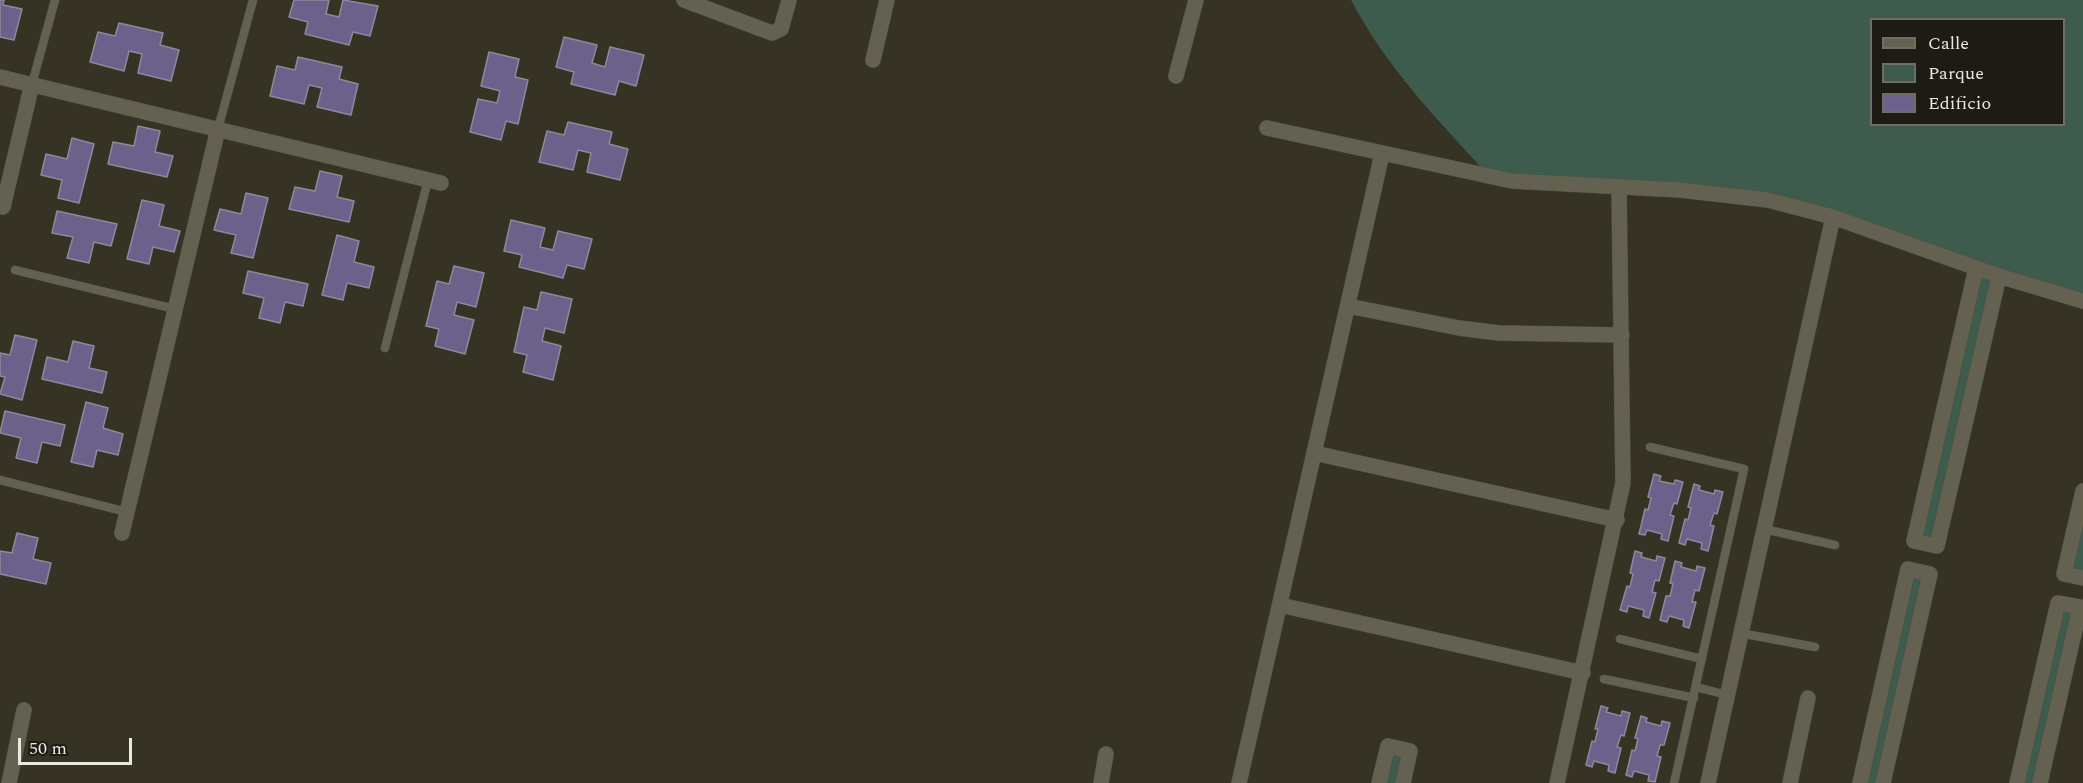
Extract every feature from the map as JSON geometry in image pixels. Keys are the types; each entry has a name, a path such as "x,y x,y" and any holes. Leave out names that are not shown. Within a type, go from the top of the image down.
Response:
{"street":[{"path":"684,0 771,33 777,32 783,26 789,0"},
{"path":"873,60 887,0"},
{"path":"1176,76 1196,0"},
{"path":"0,77 434,181"},
{"path":"3,207 32,84"},
{"path":"1267,128 1512,182 1739,196 1768,200 1833,217 1999,276 2083,301"},
{"path":"122,533 218,129"},
{"path":"1239,783 1382,154"},
{"path":"1557,783 1617,520 1624,465 1619,188"},
{"path":"1708,783 1833,217"},
{"path":"1976,268 1914,541 1937,546 1999,276"},
{"path":"1348,306 1499,333 1622,335"},
{"path":"1314,453 1617,520"},
{"path":"2083,491 2064,574 2083,578"},
{"path":"1860,783 1908,569 1930,574 1883,783"},
{"path":"2017,783 2058,603 2080,607 2040,783"},
{"path":"1280,605 1583,673"},
{"path":"1790,783 1808,698"},
{"path":"9,783 24,710"},
{"path":"1379,783 1388,746 1410,751 1403,783"},
{"path":"1101,783 1106,754"}],"lane":[{"path":"32,84 55,0"},
{"path":"218,129 252,0"},
{"path":"385,348 434,181"},
{"path":"15,270 175,309"},
{"path":"1650,447 1744,469 1674,783"},
{"path":"0,480 127,512"},
{"path":"1763,529 1835,545"},
{"path":"1740,633 1815,646"},
{"path":"1620,639 1702,659"},
{"path":"1604,679 1694,698"},
{"path":"1696,687 1727,695"}],"green space":[{"path":"1351,0 2083,0 2083,301 1999,276 1937,546 1914,541 1976,268 1804,209 1491,178 1415,94 1381,49"},
{"path":"2083,491 2083,578 2064,574"},
{"path":"1908,569 1930,574 1883,783 1860,783"},
{"path":"2058,603 2080,607 2040,783 2017,783"},
{"path":"1388,746 1410,751 1403,783 1379,783"}],"building":[{"path":"0,0 4,0 3,5 22,9 14,40 0,37"},
{"path":"294,0 329,0 326,14 339,17 343,0 378,6 370,36 353,32 349,45 305,34 308,22 289,17"},
{"path":"119,23 163,33 160,45 179,50 171,81 138,73 142,54 129,51 124,71 90,62 98,32 115,36"},
{"path":"564,37 597,45 592,63 605,67 610,47 644,55 636,86 619,81 615,95 571,84 574,72 556,67"},
{"path":"489,52 519,59 515,77 528,80 518,124 506,121 501,140 470,132 478,99 497,103 500,91 481,86"},
{"path":"298,57 342,67 339,79 358,84 351,115 317,107 322,88 309,85 304,104 270,96 277,66 295,70"},
{"path":"568,122 612,132 609,144 628,149 620,180 587,172 591,153 578,150 573,170 539,162 547,131 564,135"},
{"path":"138,126 160,131 155,152 173,156 167,177 108,164 113,142 134,146"},
{"path":"72,138 94,144 79,203 58,198 62,180 41,175 46,154 67,159"},
{"path":"320,171 342,176 337,197 354,201 349,222 289,209 295,187 315,191"},
{"path":"246,193 268,198 253,258 231,253 236,235 214,230 220,209 241,214"},
{"path":"142,200 164,205 159,226 180,231 174,252 153,247 149,264 127,259"},
{"path":"57,211 117,224 111,246 94,242 89,263 67,258 73,237 52,233"},
{"path":"511,220 545,228 540,247 553,250 558,231 592,239 584,269 567,265 563,278 519,267 522,255 504,251"},
{"path":"337,235 359,241 354,262 374,267 369,288 347,283 343,300 322,295"},
{"path":"454,266 484,273 476,307 457,302 454,315 474,320 465,354 435,346 439,329 426,326 437,281 449,284"},
{"path":"248,271 308,284 303,306 285,302 280,323 259,318 264,298 243,293"},
{"path":"541,292 572,299 564,333 545,328 542,341 561,346 553,380 523,372 527,355 514,352 524,307 537,310"},
{"path":"15,335 37,340 22,400 0,394 5,377 0,376 0,353 10,355"},
{"path":"73,341 94,346 89,368 107,372 102,393 42,379 47,357 68,362"},
{"path":"86,402 108,408 103,428 123,434 118,455 97,450 93,467 71,462"},
{"path":"5,411 65,425 60,446 42,442 37,463 16,458 21,438 0,433"},
{"path":"1654,474 1661,476 1659,481 1674,484 1675,480 1683,482 1677,504 1674,503 1670,515 1674,516 1668,541 1661,539 1662,534 1647,530 1645,535 1639,534 1645,509 1648,510 1651,498 1648,497"},
{"path":"1694,484 1700,486 1699,490 1714,494 1715,490 1723,492 1717,514 1714,513 1710,525 1714,526 1708,551 1701,549 1702,543 1687,539 1685,545 1679,543 1685,519 1688,520 1691,508 1688,507"},
{"path":"17,533 38,538 33,559 51,563 46,584 0,574 0,551 12,553"},
{"path":"1635,551 1642,553 1641,557 1656,561 1657,556 1665,558 1659,581 1655,580 1652,592 1656,593 1649,618 1643,616 1644,610 1628,606 1627,612 1620,610 1627,586 1630,587 1633,574 1630,573"},
{"path":"1675,561 1682,563 1681,567 1696,571 1697,566 1705,568 1699,591 1695,590 1692,602 1696,602 1689,628 1683,626 1684,620 1669,616 1667,622 1660,620 1666,596 1670,596 1673,584 1670,583"},
{"path":"1601,706 1608,708 1606,712 1621,716 1622,711 1630,713 1624,736 1621,735 1617,747 1621,748 1615,773 1608,771 1609,765 1594,761 1592,767 1586,765 1592,741 1595,742 1598,729 1595,729"},
{"path":"1641,716 1647,718 1646,722 1661,726 1662,721 1670,723 1664,745 1660,745 1657,756 1661,757 1655,782 1648,781 1649,775 1634,771 1632,777 1626,775 1632,750 1635,751 1638,739 1635,738"}]}
